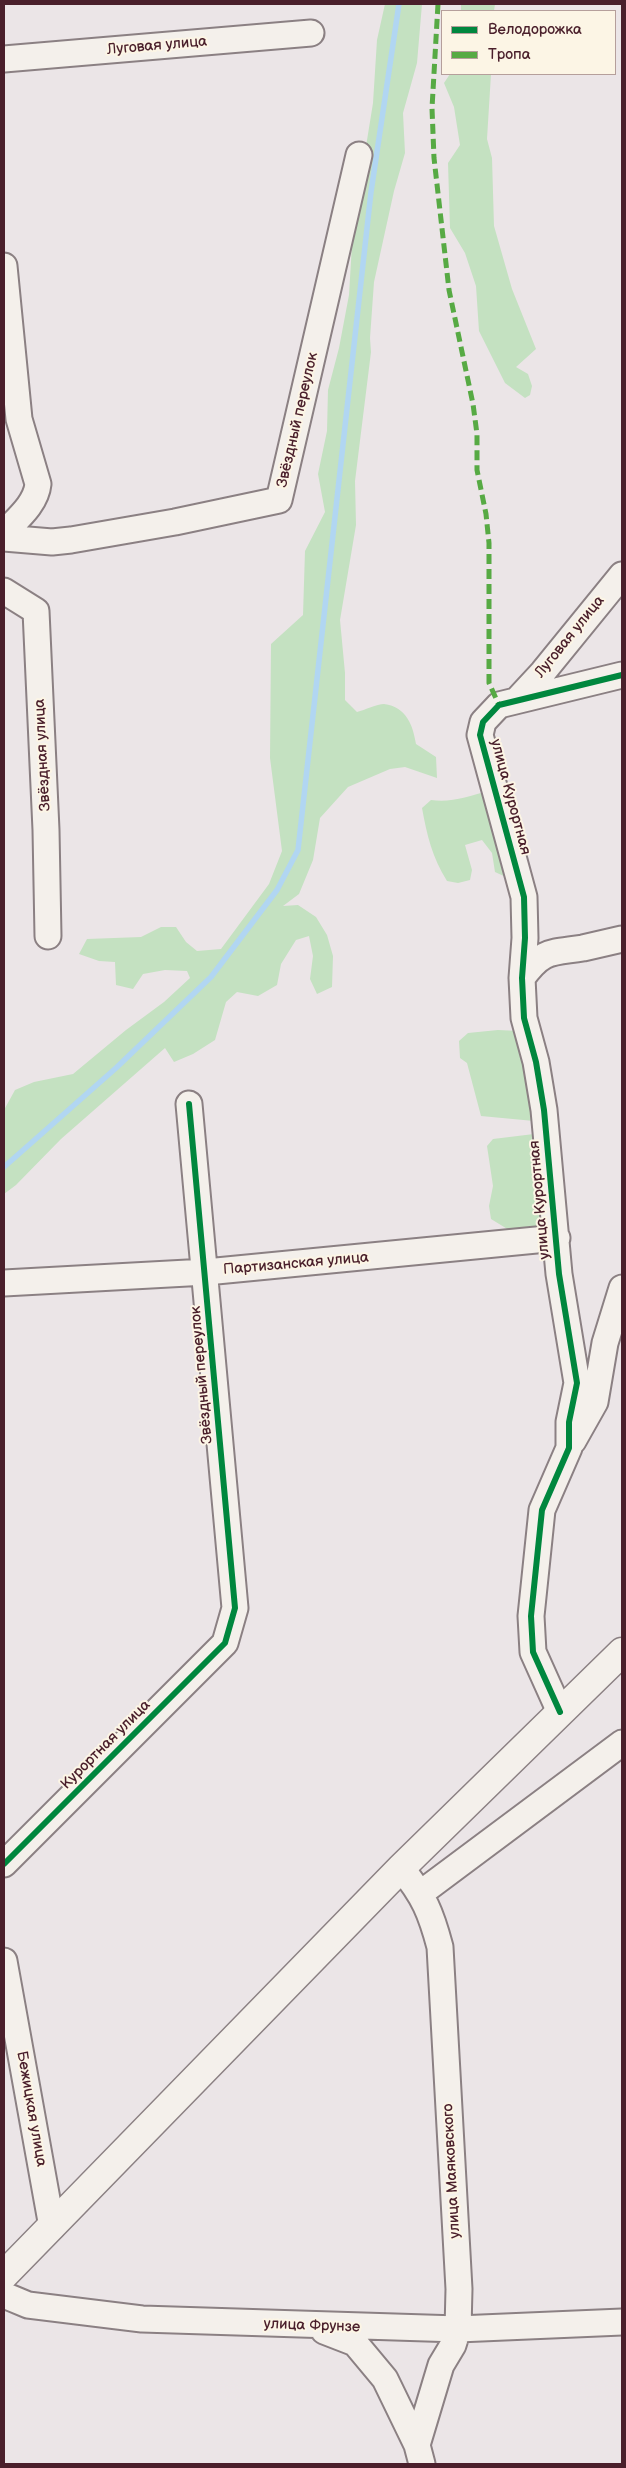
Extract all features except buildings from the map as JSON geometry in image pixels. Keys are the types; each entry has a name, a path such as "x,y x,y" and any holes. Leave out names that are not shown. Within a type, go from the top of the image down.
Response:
{"main road":[{"path":"4,2275 401,1868 622,1652"}],"street":[{"name":"Луговая улица","path":"4,59 311,33"},
{"name":"Звёздный переулок","path":"4,538 52,542 71,540 175,522 279,500 359,155"},
{"path":"4,266 19,419 38,484 37,494 4,533"},
{"name":"Луговая улица","path":"517,700 622,575"},
{"name":"Звёздная улица","path":"4,591 36,611 46,830 48,936"},
{"name":"улица Курортная","path":"560,1712 533,1652 531,1616 542,1510 569,1448 569,1422 578,1383 559,1274 544,1110 536,1062 524,1018 522,978 525,938 524,897 480,735 483,722 499,705 622,675"},
{"path":"522,978 533,963 545,955 560,950 581,948 622,939"},
{"name":"Звёздный переулок","path":"189,1104 206,1272 235,1608 225,1643"},
{"name":"Партизанская улица","path":"4,1283 206,1272 557,1238"},
{"path":"569,1448 595,1402 605,1343 622,1288"},
{"name":"Курортная улица","path":"4,1864 225,1643"},
{"path":"421,1893 622,1743"},
{"name":"улица Маяковского","path":"401,1868 421,1893 432,1917 440,1947 459,2289 458,2329 453,2345 441,2365 419,2455"},
{"name":"Бежицкая улица","path":"4,1961 52,2227"},
{"name":"улица Фрунзе","path":"4,2296 28,2305 142,2319 313,2326 458,2329 622,2322"},
{"name":"улица Маяковского","path":"313,2326 355,2343 385,2379 419,2455"}],"green space":[{"path":"385,4 422,4 417,63 403,113 405,153 394,191 374,282 370,338 371,352 355,481 356,525 340,620 345,673 345,700 357,712 384,704 392,706 403,713 411,724 416,744 436,757 437,778 405,767 390,769 348,787 320,818 313,860 299,894 283,906 298,905 316,917 327,935 333,956 332,987 317,994 310,979 313,956 309,936 296,940 281,964 277,985 258,996 237,992 226,1002 215,1040 193,1054 174,1062 165,1048 61,1139 16,1185 4,1194 4,1110 15,1090 34,1082 73,1074 126,1030 164,1002 190,978 187,971 165,970 143,974 133,989 116,985 115,962 99,961 79,954 87,939 141,937 161,927 176,927 186,942 197,951 221,949 269,884 282,851 270,758 271,644 303,615 305,551 325,512 318,474 327,431 328,390 339,348 349,295 353,227 373,103 377,40"},
{"path":"461,4 495,4 494,10 461,10"},
{"path":"449,75 491,75 487,139 492,158 494,226 512,289 536,349 516,367 528,374 532,386 530,395 525,398 505,383 479,331 476,286 465,253 450,228 448,163 460,145 454,107 444,83"},
{"path":"489,791 508,878 495,872 492,853 482,840 465,845 472,870 470,880 458,883 447,881 437,863 431,846 422,808 431,800 453,800"},
{"path":"498,1030 519,1031 534,1121 481,1116 467,1063 460,1058 459,1041 468,1033"},
{"path":"534,1134 549,1222 526,1229 509,1230 491,1219 489,1206 493,1186 487,1146 493,1139"}],"waterway":[{"path":"4,1167 116,1068 211,977 277,890 298,850 371,192 399,4"}],"marked path":[{"path":"438,4 432,108 434,158 449,290 473,404 477,434 477,470 486,514 489,543 489,683 499,705"}],"cycle path":[{"path":"560,1712 533,1652 531,1616 542,1510 569,1448 569,1422 577,1383 559,1274 544,1110 536,1062 524,1018 522,978 525,938 524,897 480,735 483,722 499,705 622,675"},
{"path":"4,1864 225,1643 235,1608 189,1104"}]}
